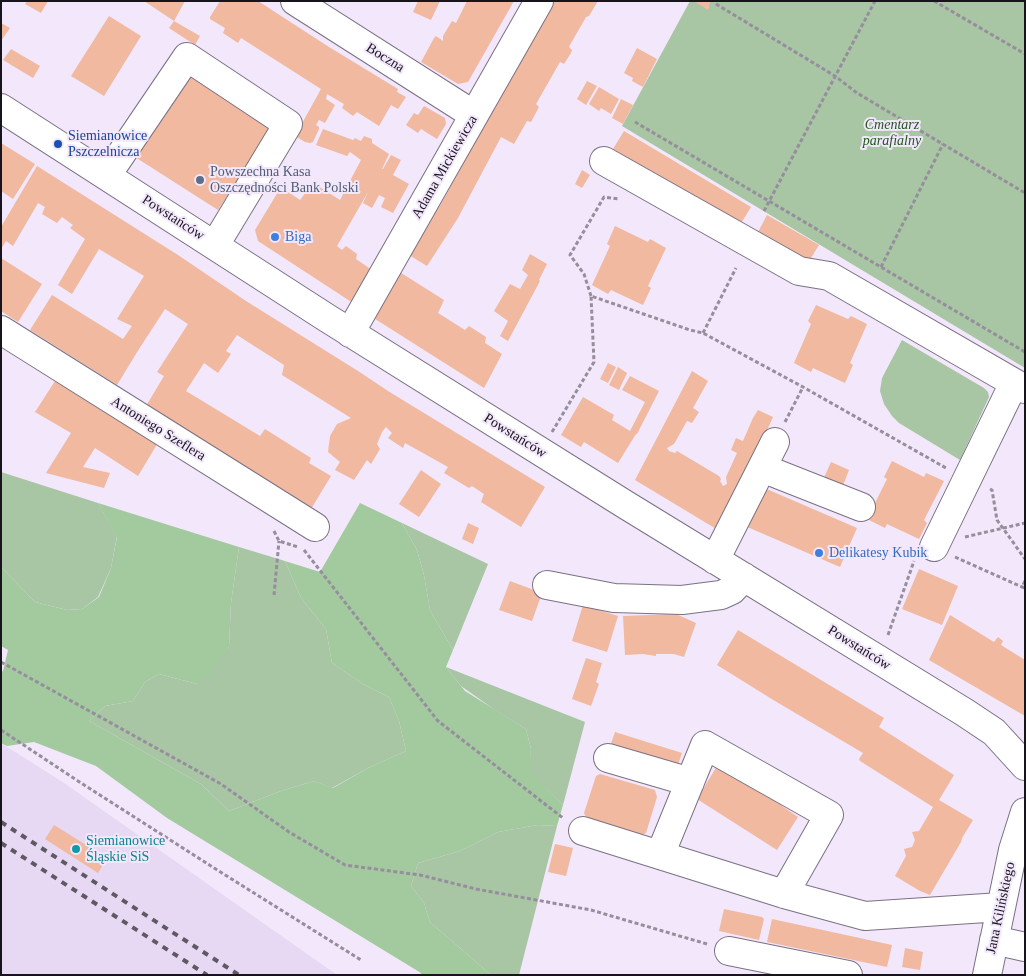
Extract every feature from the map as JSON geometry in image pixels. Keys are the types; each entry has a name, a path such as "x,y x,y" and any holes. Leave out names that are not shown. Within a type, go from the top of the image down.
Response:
{"street":[{"name":"Boczna","path":"295,1 474,115"},
{"name":"Adama Mickiewicza","path":"350,333 539,1"},
{"path":"107,175 187,57 288,124 215,245"},
{"name":"Powstańców","path":"1,108 350,333 964,712 994,732 1025,766"},
{"path":"604,161 799,271 830,276 1019,386 968,478 939,550"},
{"name":"Antoniego Szeflera","path":"1,330 315,527"},
{"path":"715,560 780,432"},
{"path":"762,468 861,507"},
{"path":"547,585 614,598 682,600 721,595 732,590 744,577"},
{"path":"660,855 705,745 829,816 784,894"},
{"path":"608,758 690,782"},
{"name":"Jana Kilińskiego","path":"987,975 1013,850 1025,812"},
{"path":"583,831 784,894 865,916 1001,907"},
{"path":"994,940 1025,947"},
{"path":"729,951 848,975"}],"path":[{"path":"764,211 875,1"},
{"path":"934,1 1025,54"},
{"path":"716,4 835,76 857,93 1025,193"},
{"path":"635,122 1025,352"},
{"path":"881,267 943,144"},
{"path":"552,433 594,362 591,296 584,274 570,255 604,196 619,199"},
{"path":"703,333 736,268"},
{"path":"591,296 703,333 959,476 968,478 992,490 997,520 1025,559"},
{"path":"780,432 802,387"},
{"path":"274,595 279,541 271,525 277,503"},
{"path":"939,550 965,537 1025,523"},
{"path":"279,541 303,549 438,721 559,815 583,831"},
{"path":"888,635 916,555 924,549 939,550 1024,588 1025,581"},
{"path":"1,662 221,784 289,832 345,865 420,875 476,889 591,910 729,951"},
{"path":"1,730 182,848 361,960"}],"shaded area":[{"path":"1,743 64,783 337,975 1,975"}],"green space":[{"name":"Cmentarz parafialny","path":"690,1 1025,1 1025,368 622,126"},
{"path":"902,340 988,392 989,397 960,460 899,423 884,404 880,391 882,378"},
{"path":"1,472 98,503 117,536 111,568 98,597 82,609 67,610 35,602 1,567"},
{"path":"98,503 239,547 231,603 229,647 209,675 197,684 159,674 145,682 133,701 105,706 89,721 201,784 229,811 281,791 314,781 333,788 368,768 406,751 399,721 389,697 363,684 332,663 326,629 301,598 285,561 320,572 360,503 402,523 417,550 424,575 430,610 453,650 446,667 465,691 526,729 531,749 530,771 563,805 557,826 538,825 498,832 460,851 418,863 411,886 424,903 430,922 491,975 420,975 421,973 167,818 96,766 34,742 7,746 1,743 1,672 3,671 8,650 1,646 1,567 35,602 67,610 82,609 99,597 111,568 117,537"},
{"path":"402,523 488,564 453,650 430,610 424,575 417,550"},
{"path":"239,547 285,561 301,598 326,629 332,663 363,684 389,697 399,721 406,751 368,768 332,788 314,781 281,791 229,811 201,784 89,721 105,706 133,701 145,682 159,674 197,684 229,647 231,603"},
{"path":"446,667 585,722 563,805 529,771 531,749 526,729 461,686"},
{"path":"538,825 557,826 519,975 491,975 430,922 424,903 411,886 418,863 460,851 498,832"}],"building":[{"path":"27,1 48,1 41,13 25,4"},
{"path":"144,1 185,1 174,21"},
{"path":"220,1 258,1 398,89 397,92 406,97 398,109 391,105 379,126 357,112 353,116 342,108 344,104 327,94 326,99 335,105 325,123 319,120 316,125 319,129 313,142 305,142 295,136 321,89 241,38 238,43 223,33 225,28 210,19"},
{"path":"418,1 440,1 431,20 413,12"},
{"path":"467,1 514,1 468,82 458,84 421,62 436,36 443,41 443,36 452,21 456,23"},
{"path":"553,1 598,1 589,16 586,17 570,45 571,53 564,64 560,62 536,104 539,107 531,122 527,121 514,144 501,137 458,218 427,266 409,255 410,252 441,204"},
{"path":"693,1 711,1 707,10"},
{"path":"109,16 141,36 104,96 71,76"},
{"path":"174,21 200,36 195,45 169,28"},
{"path":"1,23 10,28 1,41"},
{"path":"637,48 657,59 643,87 632,81 633,78 624,73"},
{"path":"11,49 40,66 33,78 3,60"},
{"path":"189,73 272,127 218,210 135,157"},
{"path":"587,81 597,86 586,105 577,99"},
{"path":"599,87 619,99 611,114 601,108 599,111 589,104"},
{"path":"621,99 633,105 623,124 612,118"},
{"path":"424,106 445,118 446,124 437,139 421,129 418,133 406,125 414,113 418,115"},
{"path":"323,129 353,140 355,138 361,141 364,136 372,139 372,143 389,154 382,169 391,155 401,160 393,175 409,184 393,213 381,207 385,198 379,195 372,208 363,203 368,192 337,246 342,250 346,246 357,254 356,259 375,272 356,305 258,241 255,230 281,187 300,200 313,183 340,200 361,160 350,152 347,156 316,145"},
{"path":"624,131 751,207 740,225 613,149"},
{"path":"1,143 35,164 13,199 1,191"},
{"path":"37,166 388,391 545,487 521,527 481,502 484,494 472,486 469,488 444,473 448,467 405,443 403,448 388,438 392,433 386,427 377,444 380,449 371,464 367,460 354,480 335,470 340,462 328,452 330,436 337,424 351,418 282,375 284,365 237,335 226,351 231,354 218,373 204,363 186,391 260,436 265,429 311,458 309,463 331,476 311,509 146,406 164,376 157,372 188,324 165,309 117,385 30,330 52,295 123,339 132,326 117,319 144,276 99,249 72,294 58,285 85,239 70,228 73,225 62,217 57,223 42,214 45,207 38,203 13,246 6,241 1,249 1,227"},
{"path":"582,170 590,175 582,188 575,184"},
{"path":"767,215 819,245 808,263 757,234"},
{"path":"615,226 648,242 650,239 666,248 648,286 651,288 643,305 611,290 608,294 592,285 610,246 607,244"},
{"path":"530,254 547,264 508,341 500,336 508,321 494,311 510,284 520,289 528,275 522,270"},
{"path":"1,258 42,284 18,322 1,311"},
{"path":"398,271 444,300 438,313 465,330 469,326 486,337 485,343 502,354 484,388 372,317"},
{"path":"816,305 848,319 851,316 867,324 850,363 853,365 845,383 813,368 811,372 794,363 811,324 808,321"},
{"path":"608,363 616,367 608,383 600,379"},
{"path":"618,367 627,373 619,390 609,385"},
{"path":"692,371 708,381 693,408 699,412 692,423 687,421 674,444 667,448 675,453 677,451 719,476 723,486 727,484 726,477 737,453 731,450 736,438 743,441 758,410 773,417 738,495 718,530 635,480"},
{"path":"630,376 659,391 637,434 618,463 584,442 581,447 561,435 583,397 614,415 612,420 630,431 645,402 622,390"},
{"path":"57,378 159,441 138,476 95,448 83,467 110,473 104,488 46,473 71,433 35,412"},
{"path":"892,461 924,477 926,473 944,481 924,520 927,523 919,539 887,524 885,528 867,519 887,479 884,477"},
{"path":"831,462 849,470 842,488 823,480"},
{"path":"421,470 441,484 419,517 399,504"},
{"path":"762,487 857,528 840,567 745,526"},
{"path":"468,523 479,528 473,544 462,539"},
{"path":"919,569 958,586 942,625 902,609"},
{"path":"510,581 542,593 532,621 499,610"},
{"path":"583,605 618,616 607,652 572,641"},
{"path":"676,614 696,623 684,657 674,654 656,654 656,656 643,654 625,655 623,616"},
{"path":"950,615 994,642 998,637 1003,641 1001,645 1025,660 1025,716 929,660"},
{"path":"738,630 884,718 879,727 954,775 939,800 973,820 930,895 895,876 906,856 904,849 912,847 915,840 912,832 919,831 933,807 860,761 859,759 863,753 717,665"},
{"path":"586,658 602,663 596,682 599,684 591,706 572,699"},
{"path":"615,732 682,753 675,774 608,752"},
{"path":"717,766 771,799 774,797 783,803 782,806 798,817 777,850 697,799"},
{"path":"600,774 655,790 657,797 646,833 642,835 587,819 584,813 596,776"},
{"name":"Siemianowice Śląskie SiS","path":"54,825 107,858 98,873 45,839"},
{"path":"555,844 573,848 566,876 548,872"},
{"path":"724,909 762,917 764,919 759,940 719,931"},
{"path":"772,919 892,945 887,967 767,942"},
{"path":"905,948 923,952 920,970 902,967"}],"railway":[{"path":"1,822 239,975"},
{"path":"1,843 207,975"}],"place":[{"name":"Siemianowice Pszczelnicza","path":"58,144"},
{"name":"Powszechna Kasa Oszczędności Bank Polski","path":"200,180"},
{"name":"Biga","path":"275,237"},
{"name":"Delikatesy Kubik","path":"819,553"},
{"name":"Siemianowice Śląskie SiS","path":"76,849"}]}
